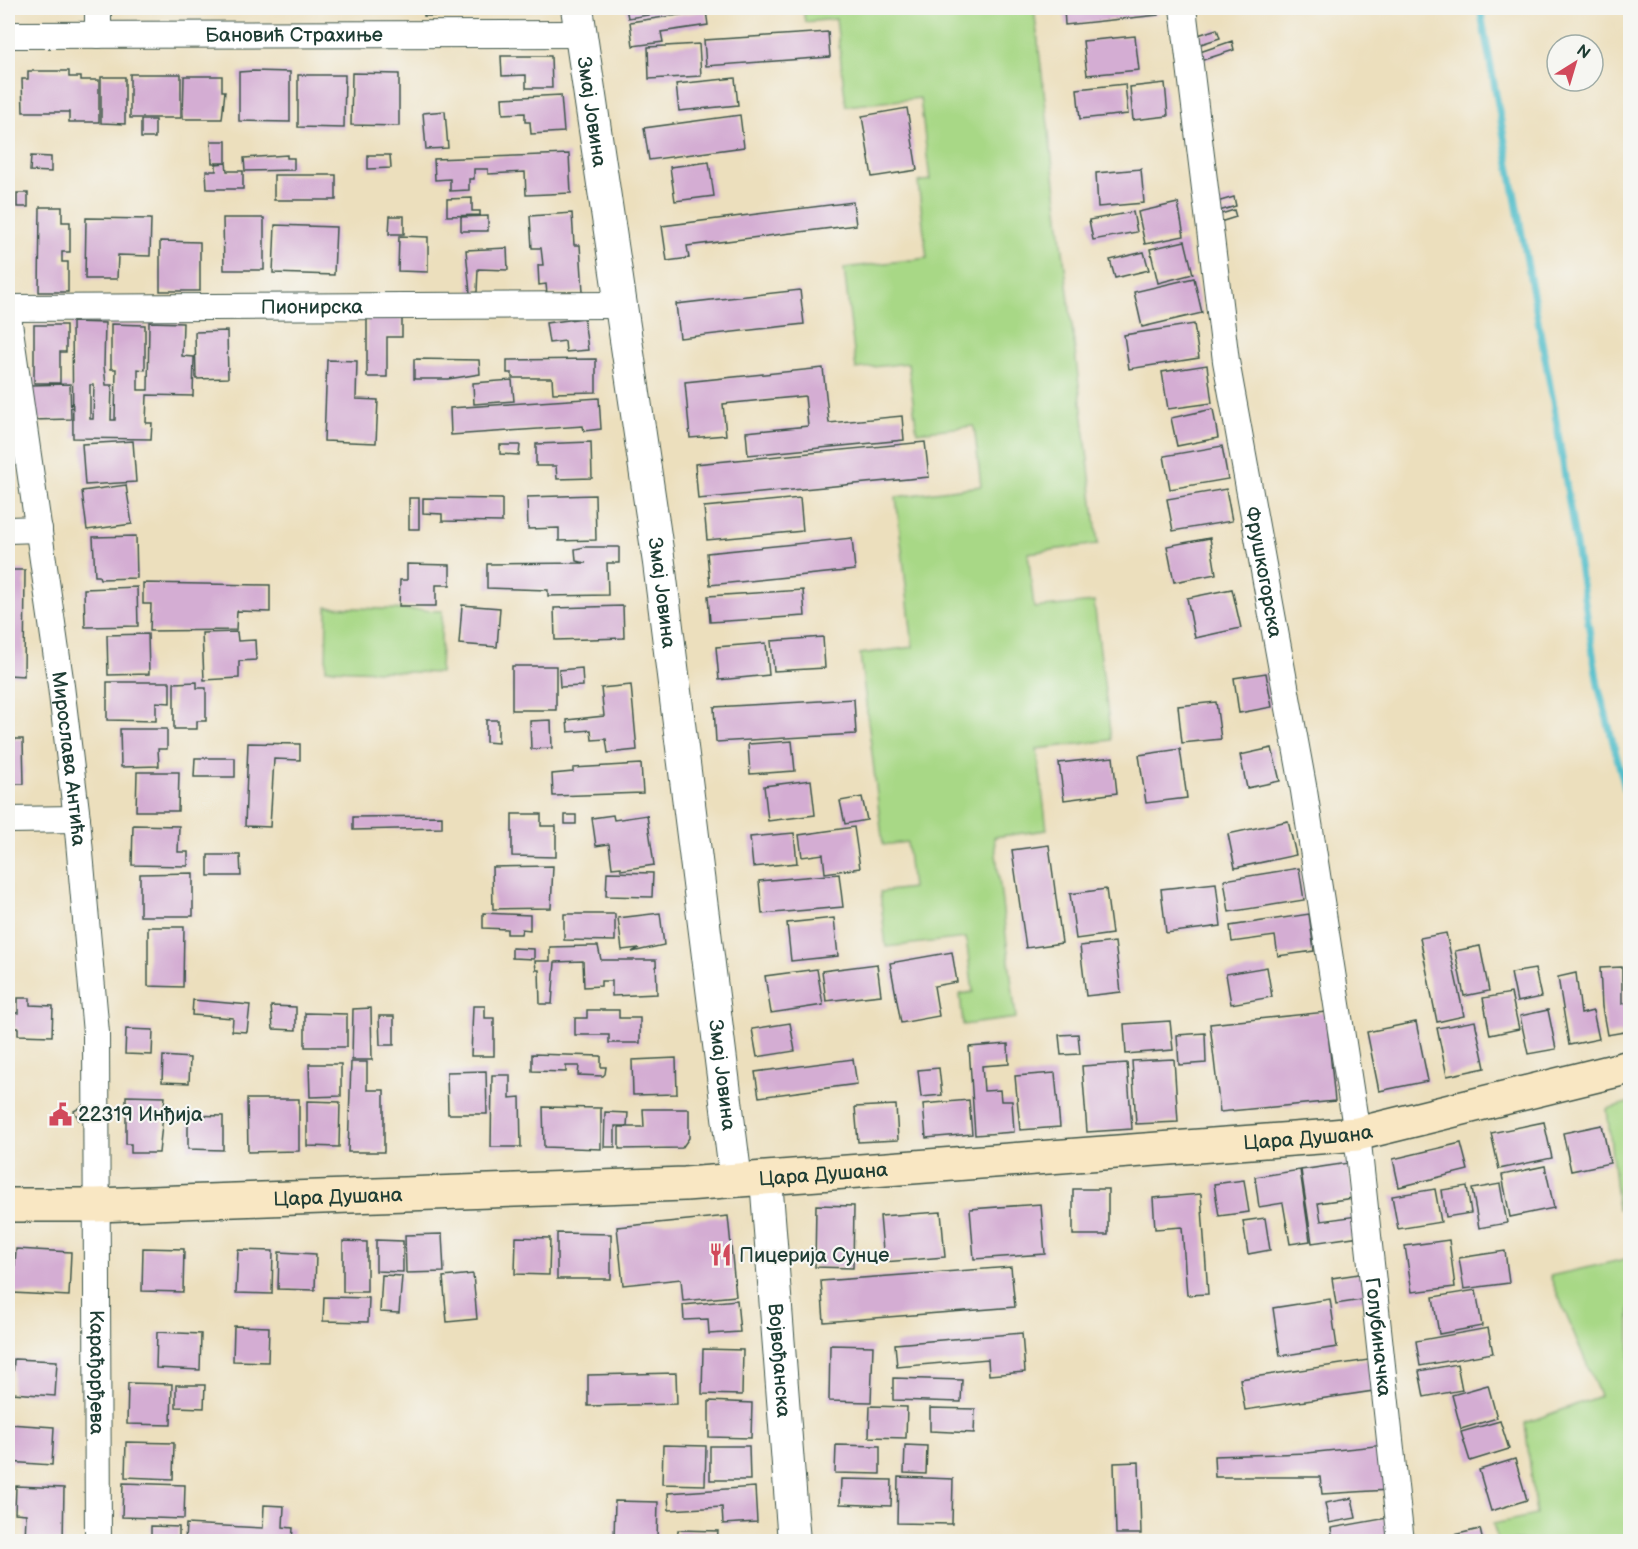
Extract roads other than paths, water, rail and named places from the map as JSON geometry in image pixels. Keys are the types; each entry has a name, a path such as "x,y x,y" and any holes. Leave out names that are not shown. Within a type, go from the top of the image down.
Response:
{"main road":[{"name":"Цара Душана","path":"8,1205 96,1205 751,1180 1357,1134 1630,1067"}],"street":[{"path":"98,8 98,35"},
{"name":"Фрушкогорска","path":"1183,8 1226,361 1304,791 1357,1134"},
{"name":"Бановић Страхиње","path":"8,35 98,35 579,21"},
{"name":"Змај Јовина","path":"579,21 619,305 751,1180"},
{"name":"Пионирска","path":"8,308 619,305"},
{"name":"Мирослава Антића","path":"8,316 77,819 96,1033 98,1148 96,1205"},
{"path":"8,530 39,529"},
{"path":"8,820 77,819"},
{"name":"Голубиначка","path":"1357,1134 1401,1542"},
{"name":"Војвођанска","path":"751,1180 794,1542"},
{"name":"Карађорђева","path":"96,1205 98,1542"}],"waterway":[{"path":"1480,8 1553,401 1598,685 1630,807"}],"place":[{"name":"22319 Инђија","path":"60,1114"},
{"name":"Пицерија Сунце","path":"721,1255"}]}
